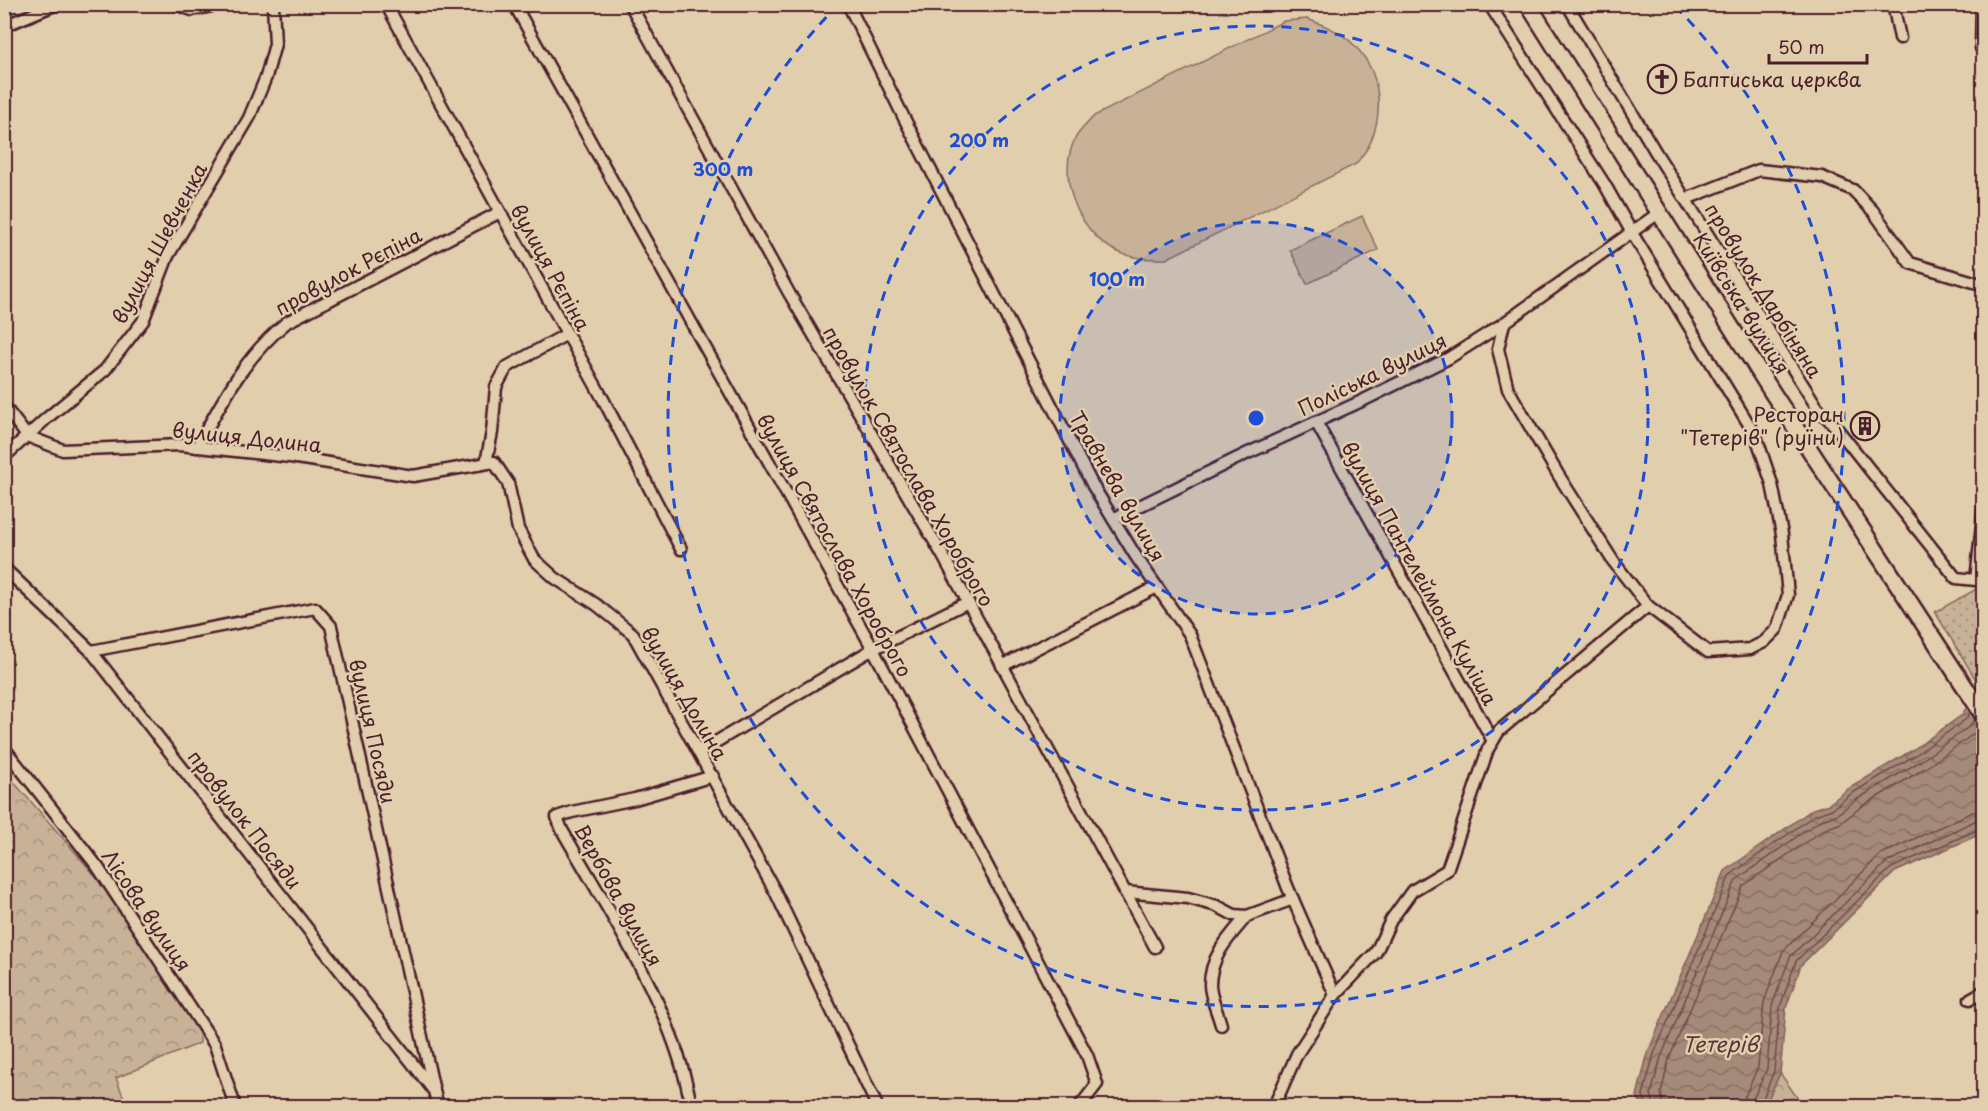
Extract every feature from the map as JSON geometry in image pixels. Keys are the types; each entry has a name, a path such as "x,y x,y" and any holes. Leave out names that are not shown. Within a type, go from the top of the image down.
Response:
{"main road":[{"name":"Київська вулиця","path":"1528,4 1772,392 1983,716"}],"street":[{"path":"4,26 57,4"},
{"path":"175,4 192,10 223,4"},
{"name":"вулиця Шевченка","path":"4,457 105,370 144,321 168,256 249,118 266,77 275,44 273,4"},
{"name":"вулиця Рєпіна","path":"386,4 567,334 681,549"},
{"name":"вулиця Святослава Хороброго","path":"514,4 873,649 1087,1055 1097,1084 1080,1107"},
{"name":"провулок Святослава Хороброго","path":"630,4 789,293 943,556 1155,947"},
{"name":"Травнева вулиця","path":"848,4 1005,317 1093,486 1190,635 1293,899 1335,995"},
{"path":"1490,4 1605,185 1756,436 1772,484 1782,534 1788,595 1777,629 1764,642 1750,649 1708,652 1648,606 1613,561 1559,476 1508,389 1498,350 1504,323"},
{"path":"1567,4 1686,199 1758,170 1822,177 1853,190 1873,211 1910,263 1983,285"},
{"path":"1893,4 1900,38"},
{"path":"1981,48 1982,4"},
{"name":"провулок Дарбіняна","path":"1686,199 1817,407 1836,426 1956,578 1976,580 1983,505"},
{"name":"провулок Рєпіна","path":"196,447 234,380 270,336 287,322 500,212"},
{"name":"Поліська вулиця","path":"1113,519 1449,358 1504,323 1660,212"},
{"path":"486,463 492,432 496,387 507,367 567,334"},
{"path":"4,406 27,436"},
{"name":"вулиця Пантелеймона Куліша","path":"1316,422 1493,741"},
{"name":"вулиця Долина","path":"27,436 63,450 180,445 290,457 413,476 494,462 508,483 518,529 534,559 555,578 597,605 633,634 775,891 877,1107"},
{"name":"провулок Посяди","path":"4,568 92,651 434,1090 438,1107"},
{"path":"1002,666 1157,587"},
{"path":"699,752 873,649 968,602"},
{"path":"1274,1107 1297,1054 1335,995 1376,952 1390,920 1412,891 1446,870 1488,749 1500,731 1648,606"},
{"name":"вулиця Посяди","path":"92,651 315,608 331,626 434,1090"},
{"name":"Лісова вулиця","path":"4,748 97,866 215,1045 235,1107"},
{"name":"Вербова вулиця","path":"691,1107 689,1093 664,1014 557,818 572,812 635,799 712,776"},
{"path":"1125,892 1188,898 1217,906 1234,915 1247,916 1293,899"},
{"path":"1221,1025 1210,986 1213,968 1222,946 1247,916"},
{"path":"1970,999 1983,991"}],"green space":[{"path":"1307,19 1347,39 1361,53 1374,76 1378,115 1370,144 1356,164 1166,259 1128,256 1116,251 1091,231 1074,202 1069,185 1068,169 1070,152 1076,137 1094,116 1284,21"},
{"path":"1362,216 1378,250 1307,284 1290,250"},
{"path":"1983,574 1983,683 1979,685 1935,612 1982,586"},
{"path":"4,771 120,906 162,964 196,1024 200,1043 116,1078 127,1106 5,1106"},
{"path":"1780,1073 1803,1106 1765,1106"}],"water":[{"name":"Тетерів","path":"1983,683 1983,831 1895,872 1801,965 1786,1008 1780,1073 1765,1106 1642,1106 1637,1096 1648,1052 1725,871 1813,809 1829,804 1848,789 1914,749 1962,715 1979,685"}],"place":[{"name":"Баптиська церква","path":"1662,79"},
{"name":"Ресторан \"Тетерів\" (руїни)","path":"1865,426"}]}
